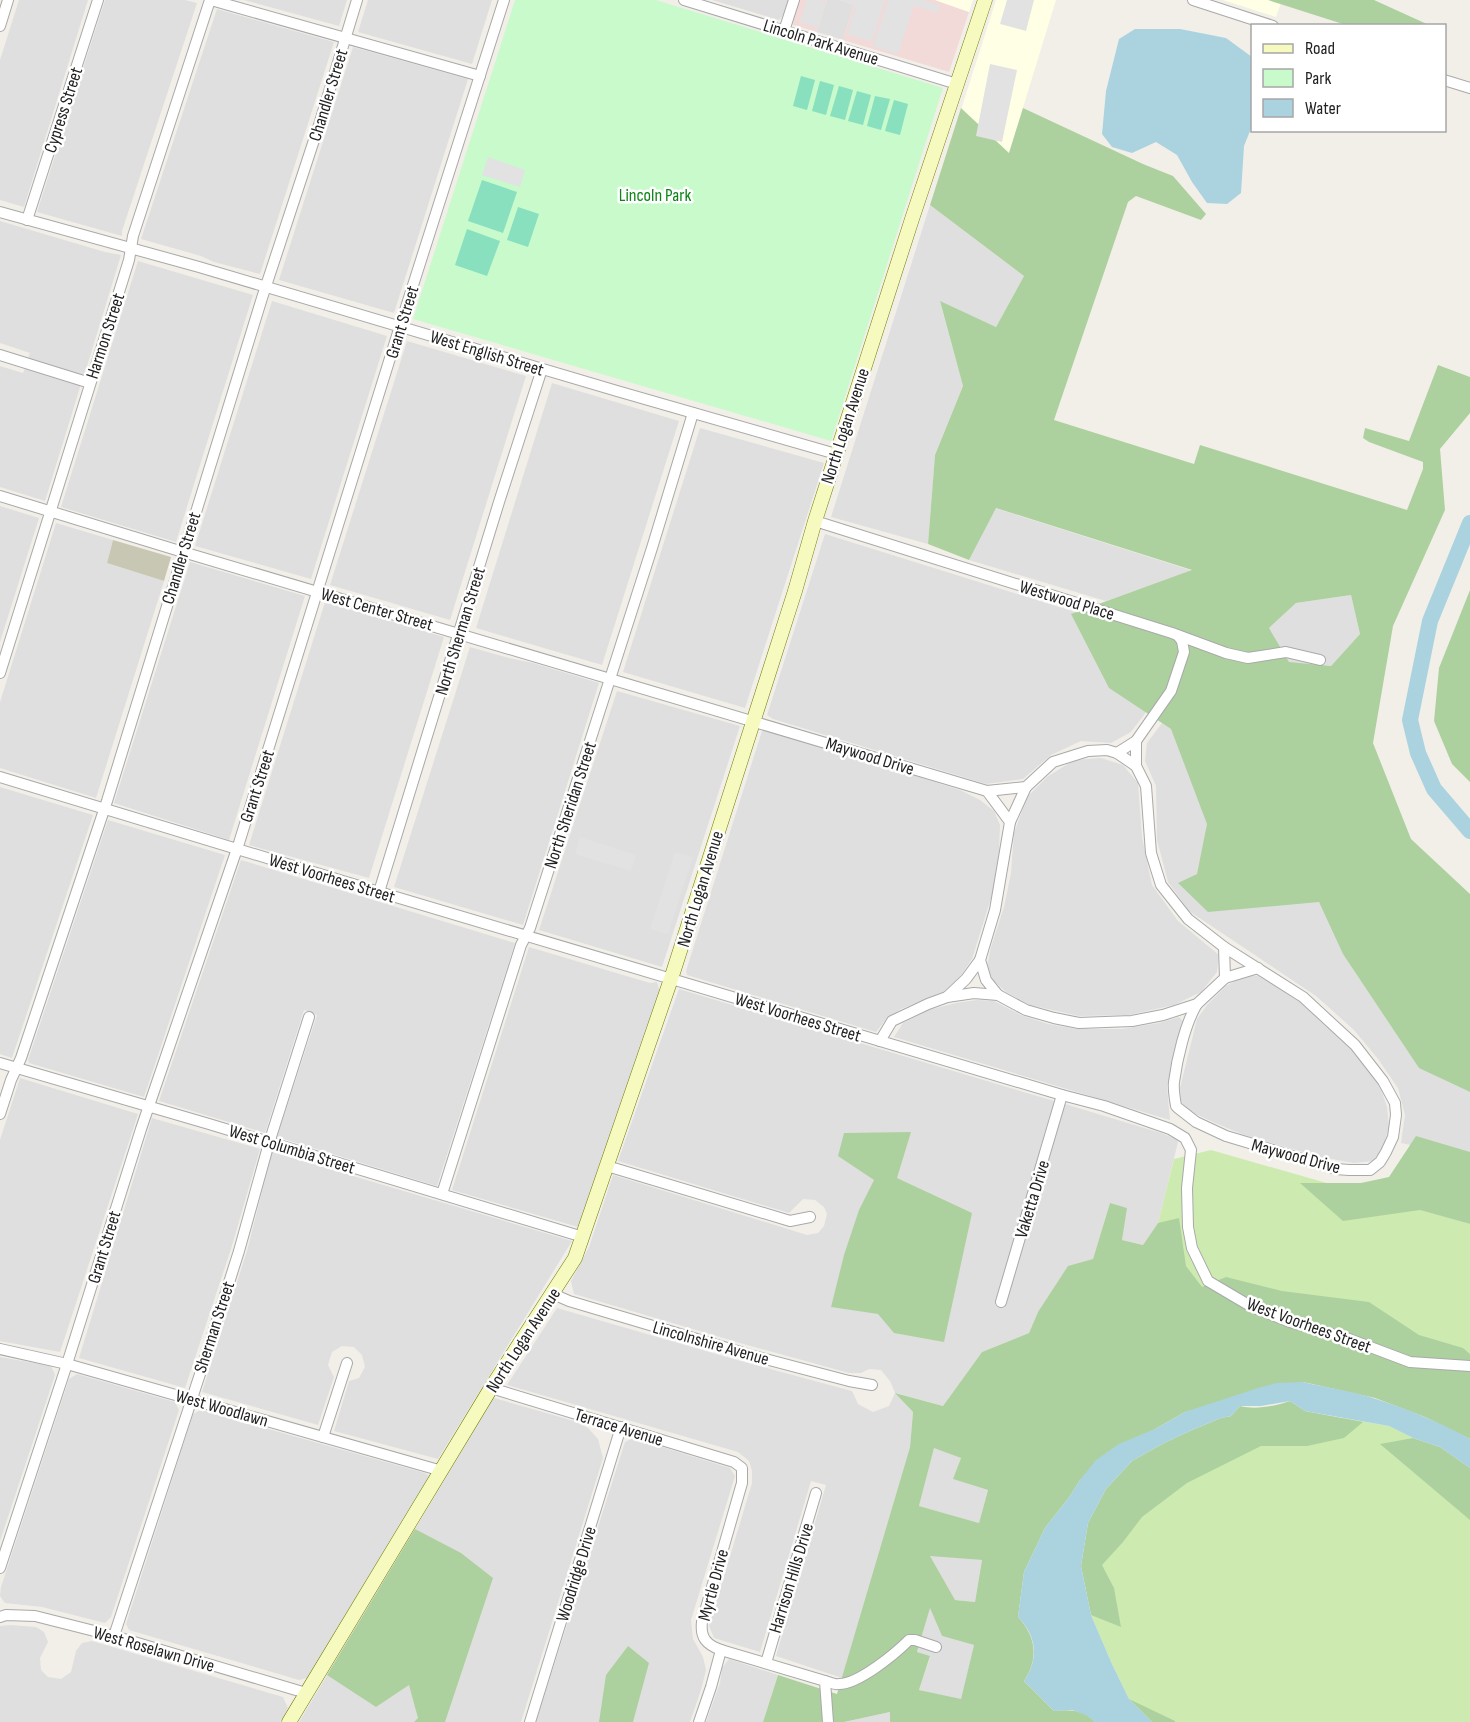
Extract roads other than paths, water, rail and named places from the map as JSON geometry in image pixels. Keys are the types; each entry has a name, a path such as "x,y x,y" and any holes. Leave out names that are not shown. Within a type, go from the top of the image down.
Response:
{"street":[{"path":"0,26 8,0"},
{"name":"Cypress Street","path":"27,220 98,0"},
{"path":"211,0 480,76"},
{"name":"Harmon Street","path":"0,673 129,260 133,236 211,0"},
{"name":"Chandler Street","path":"0,1114 104,808 357,0"},
{"name":"Grant Street","path":"0,1568 149,1107 237,849 504,0"},
{"name":"Lincoln Park Avenue","path":"684,0 957,84"},
{"path":"784,31 794,0"},
{"name":"North Logan Avenue","path":"289,1722 490,1389 575,1258 672,979 836,454 985,0"},
{"path":"1193,0 1267,24"},
{"path":"1446,81 1470,88"},
{"name":"West English Street","path":"0,212 266,287 836,454"},
{"path":"0,355 90,382"},
{"name":"North Sherman Street","path":"379,892 542,369"},
{"name":"North Sheridan Street","path":"442,1194 521,945 538,906 693,413"},
{"name":"West Center Street","path":"0,496 754,721"},
{"name":"Westwood Place","path":"815,521 1226,653 1248,658 1286,652 1320,660"},
{"path":"1117,753 1136,741 1171,691 1184,652 1182,640 1178,636"},
{"name":"Maywood Drive","path":"754,721 987,791 1026,787"},
{"path":"1136,741 1136,766"},
{"name":"Maywood Drive","path":"947,997 966,979 980,960 995,910 1010,822 1026,787 1053,762 1088,750 1107,750 1117,753 1136,766 1146,786 1151,853 1161,885 1188,919 1224,947 1258,968 1303,997 1355,1045 1383,1081 1395,1103 1393,1137 1380,1162 1370,1170 1336,1168 1226,1136 1196,1122 1176,1106 1173,1085 1182,1042 1197,1004 1226,978 1258,968"},
{"name":"West Voorhees Street","path":"0,777 526,936 1104,1106 1170,1129 1185,1138 1191,1150 1187,1188 1188,1227 1192,1248 1208,1281 1252,1307 1410,1362 1470,1366"},
{"path":"987,791 1010,822"},
{"path":"1224,947 1226,978"},
{"path":"980,960 986,980 998,995"},
{"name":"Maywood Drive","path":"880,1041 892,1021 947,997 974,993 998,995 1026,1010 1079,1023 1132,1021 1163,1016 1197,1004"},
{"name":"Sherman Street","path":"114,1636 201,1371 309,1017"},
{"name":"West Columbia Street","path":"0,1063 583,1238"},
{"name":"Vaketta Drive","path":"1000,1302 1062,1095"},
{"path":"607,1166 790,1221 810,1217"},
{"name":"Lincolnshire Avenue","path":"553,1294 569,1301 753,1356 872,1385"},
{"name":"West Woodlawn","path":"0,1349 67,1364 442,1471"},
{"path":"323,1437 347,1363"},
{"name":"Terrace Avenue","path":"490,1389 621,1426 734,1462 742,1468 743,1472"},
{"name":"Woodridge Drive","path":"530,1722 621,1426"},
{"name":"Myrtle Drive","path":"721,1650 708,1645 701,1628 742,1483 743,1472"},
{"name":"Harrison Hills Drive","path":"766,1663 816,1493"},
{"name":"West Roselawn Drive","path":"0,1617 6,1615 35,1616 114,1636 306,1693"},
{"path":"699,1722 721,1650 825,1682 839,1684 854,1680 893,1656 909,1640 936,1647"},
{"path":"825,1682 828,1722"}],"water":[{"path":"1135,29 1180,29 1226,38 1251,56 1251,128 1244,146 1241,193 1227,204 1207,203 1177,155 1156,142 1132,153 1112,147 1102,134 1106,91 1119,39"},
{"path":"1303,1382 1388,1403 1459,1433 1470,1439 1470,1468 1440,1447 1413,1438 1389,1426 1305,1411 1290,1401 1261,1406 1240,1406 1231,1416 1192,1430 1132,1461 1106,1489 1088,1523 1081,1566 1091,1615 1112,1664 1129,1699 1152,1722 1095,1722 1086,1715 1072,1710 1054,1711 1024,1681 1032,1664 1034,1648 1029,1632 1018,1617 1024,1572 1045,1528 1080,1480 1096,1460 1119,1444 1157,1428 1185,1412 1277,1383"}],"waterway":[{"path":"1470,523 1430,621 1410,720 1418,753 1434,789 1470,831"}],"park label":[{"name":"Lincoln Park","path":"655,195"}]}
